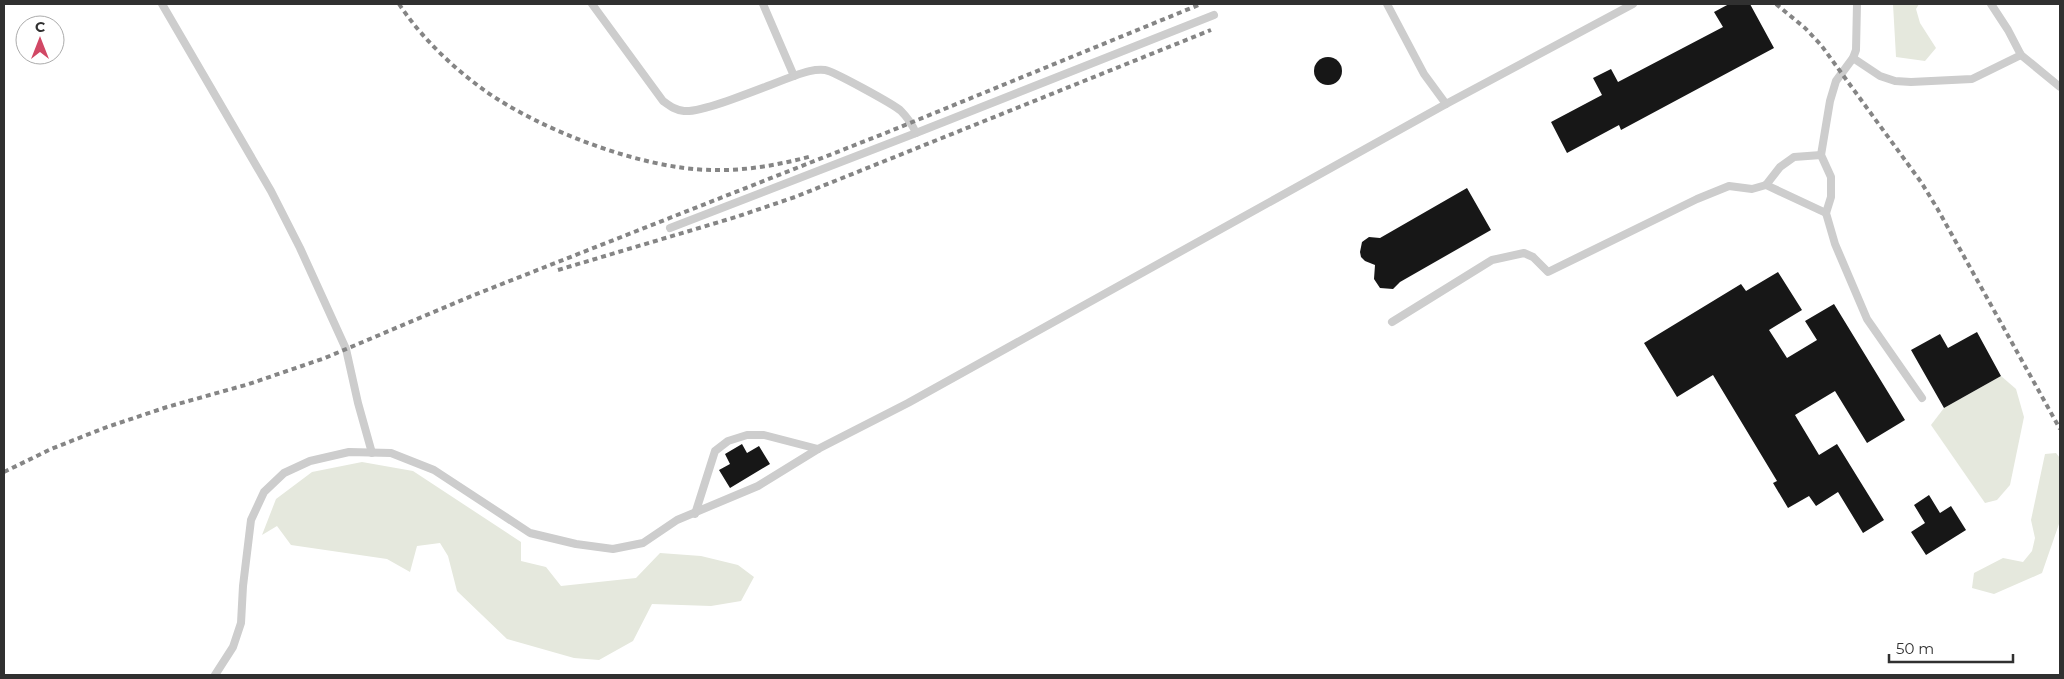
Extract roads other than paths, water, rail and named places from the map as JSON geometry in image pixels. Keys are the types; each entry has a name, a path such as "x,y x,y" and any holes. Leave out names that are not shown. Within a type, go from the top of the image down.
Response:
{"lane":[{"path":"162,4 271,191 300,248 346,349 358,403 372,452"},
{"path":"592,4 663,101 675,109 686,111 704,108 810,71 827,70 838,74 900,110 912,122 916,134"},
{"path":"763,4 794,76"},
{"path":"1387,4 1424,74 1446,104"},
{"path":"215,675 233,647 241,623 243,586 251,520 264,492 284,473 310,460 348,452 391,453 434,470 530,533 576,544 613,549 643,543 677,520 758,486 818,449 908,403 1446,104 1633,4"},
{"path":"1857,4 1856,50 1853,58 1836,81 1830,101 1821,155 1831,177 1831,197 1826,213 1835,244 1867,319 1922,398"},
{"path":"1991,4 2021,55 2060,87"},
{"path":"670,228 916,134 1214,15"},
{"path":"1853,58 1880,76 1895,81 1911,82 1972,79 2021,55"},
{"path":"1392,322 1492,260 1524,252 1548,272 1697,199 1729,186 1752,189 1766,185 1780,167 1794,157 1821,155"},
{"path":"1766,185 1826,213"},
{"path":"695,514 716,452 728,441 747,435 764,436 818,449"}],"railway":[{"path":"399,4 438,51 460,72 484,90 533,119 593,145 654,163 711,170 762,167 812,156"},
{"path":"4,472 51,449 107,427 167,407 249,384 325,358 474,295 888,132 1201,4"},
{"path":"1776,4 1805,28 1821,45 1921,182 2060,429"},
{"path":"558,270 736,217 795,197 1211,30"}]}
